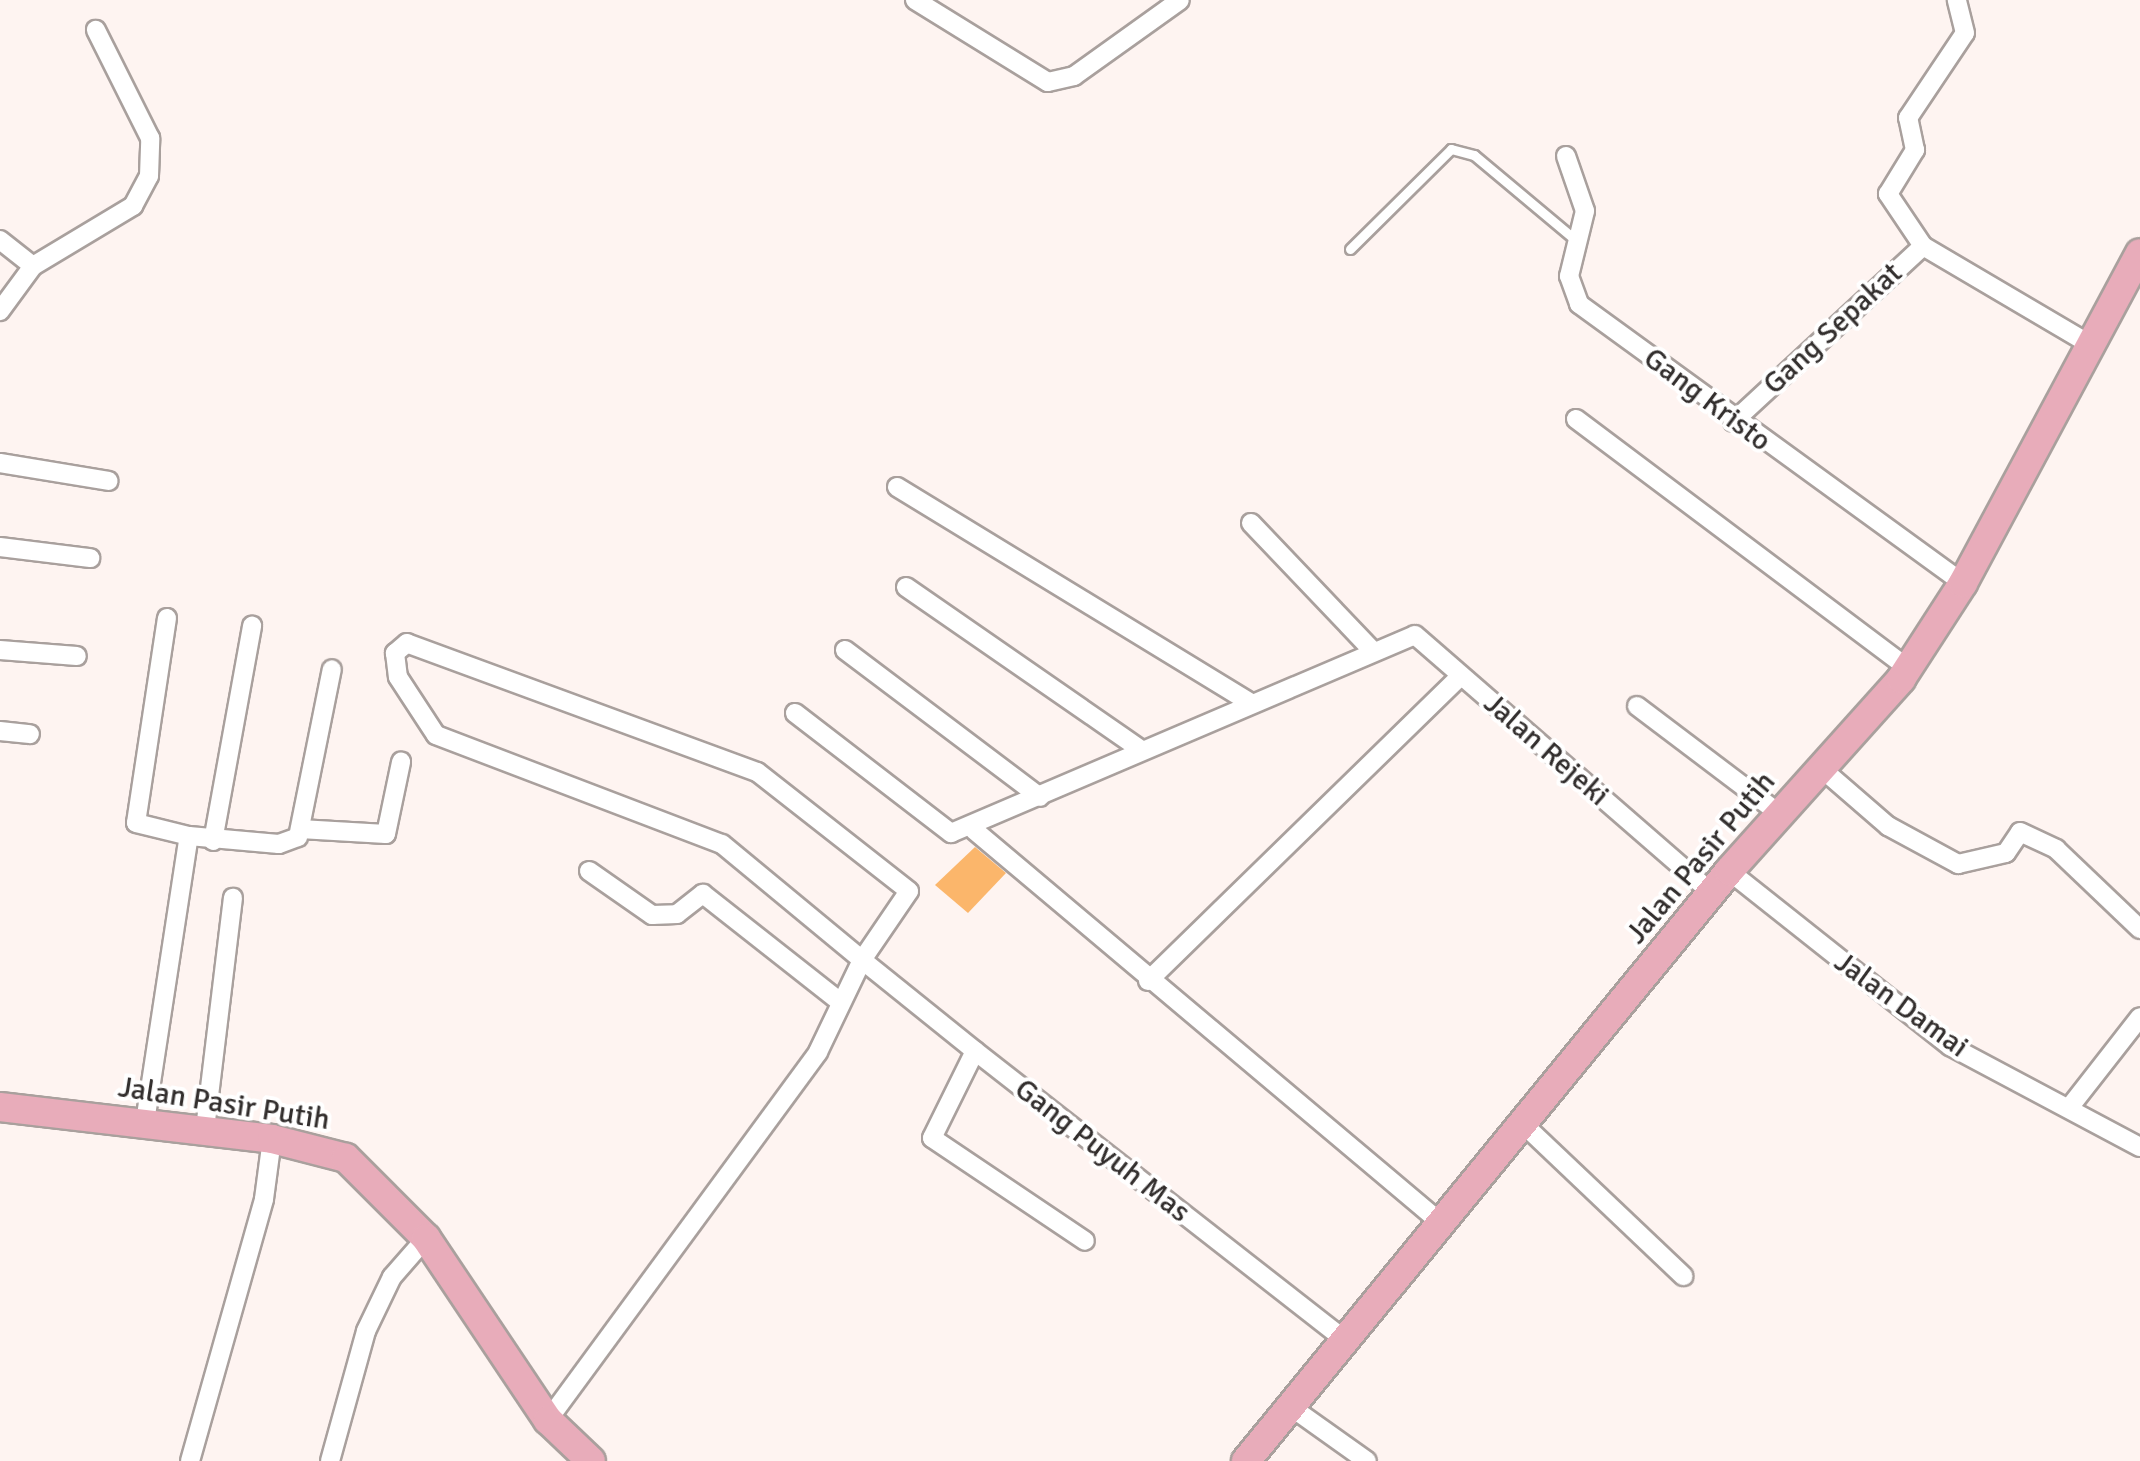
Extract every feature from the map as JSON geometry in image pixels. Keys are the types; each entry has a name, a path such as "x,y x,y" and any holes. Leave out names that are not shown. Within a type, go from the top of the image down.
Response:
{"highway":[{"name":"Jalan Pasir Putih","path":"1246,1461 1721,882 1908,668 1963,583 2140,253"},
{"name":"Jalan Pasir Putih","path":"0,1107 272,1138 363,1168 426,1238 548,1420 591,1461"}],"street":[{"path":"915,0 1048,82 1074,76 1180,0"},
{"path":"1923,246 1888,194 1915,150 1908,118 1965,33 1957,0"},
{"path":"0,311 32,270 133,206 149,176 150,138 96,30"},
{"name":"Gang Kristo","path":"1566,156 1584,207 1569,276 1579,304 1733,422 1963,583"},
{"path":"0,240 32,270"},
{"name":"Gang Sepakat","path":"1733,422 1923,246 2090,345"},
{"path":"1576,418 1908,668"},
{"path":"0,463 108,481"},
{"path":"897,487 1251,703"},
{"path":"1251,523 1372,650"},
{"path":"0,547 90,558"},
{"path":"906,587 1141,750"},
{"path":"167,618 136,823 214,841 290,843 300,830 332,669"},
{"path":"214,841 252,626"},
{"name":"Jalan Rejeki","path":"974,830 1141,750 1415,634 1460,676 1721,882"},
{"name":"Gang Puyuh Mas","path":"862,960 908,902 901,877 757,772 417,642 400,645 398,677 436,735 722,844 862,960 975,1051 1344,1339"},
{"path":"0,650 78,656"},
{"path":"845,650 1040,797"},
{"path":"1148,981 1460,676"},
{"path":"1638,706 1780,814"},
{"path":"795,713 945,830 974,830 1148,981 1440,1222"},
{"path":"0,731 30,734"},
{"path":"300,830 386,834 401,762"},
{"path":"1821,768 1888,826 1958,864 2006,853 2020,832 2056,849 2140,929"},
{"path":"145,1122 189,836"},
{"path":"589,871 652,916 677,914 703,894 840,1002"},
{"name":"Jalan Damai","path":"1721,882 1950,1046 2140,1147"},
{"path":"205,1129 233,898"},
{"path":"548,1420 818,1052 862,960"},
{"path":"2069,1108 2140,1017"},
{"path":"975,1051 932,1138 1085,1242"},
{"path":"1522,1122 1683,1276"},
{"path":"190,1461 264,1198 272,1138"},
{"path":"330,1461 366,1331 392,1277 426,1238"},
{"path":"1291,1407 1367,1461"}],"lane":[{"path":"1350,249 1451,149 1474,155 1578,241"}],"building":[{"path":"975,847 1006,873 968,913 935,885"}]}
